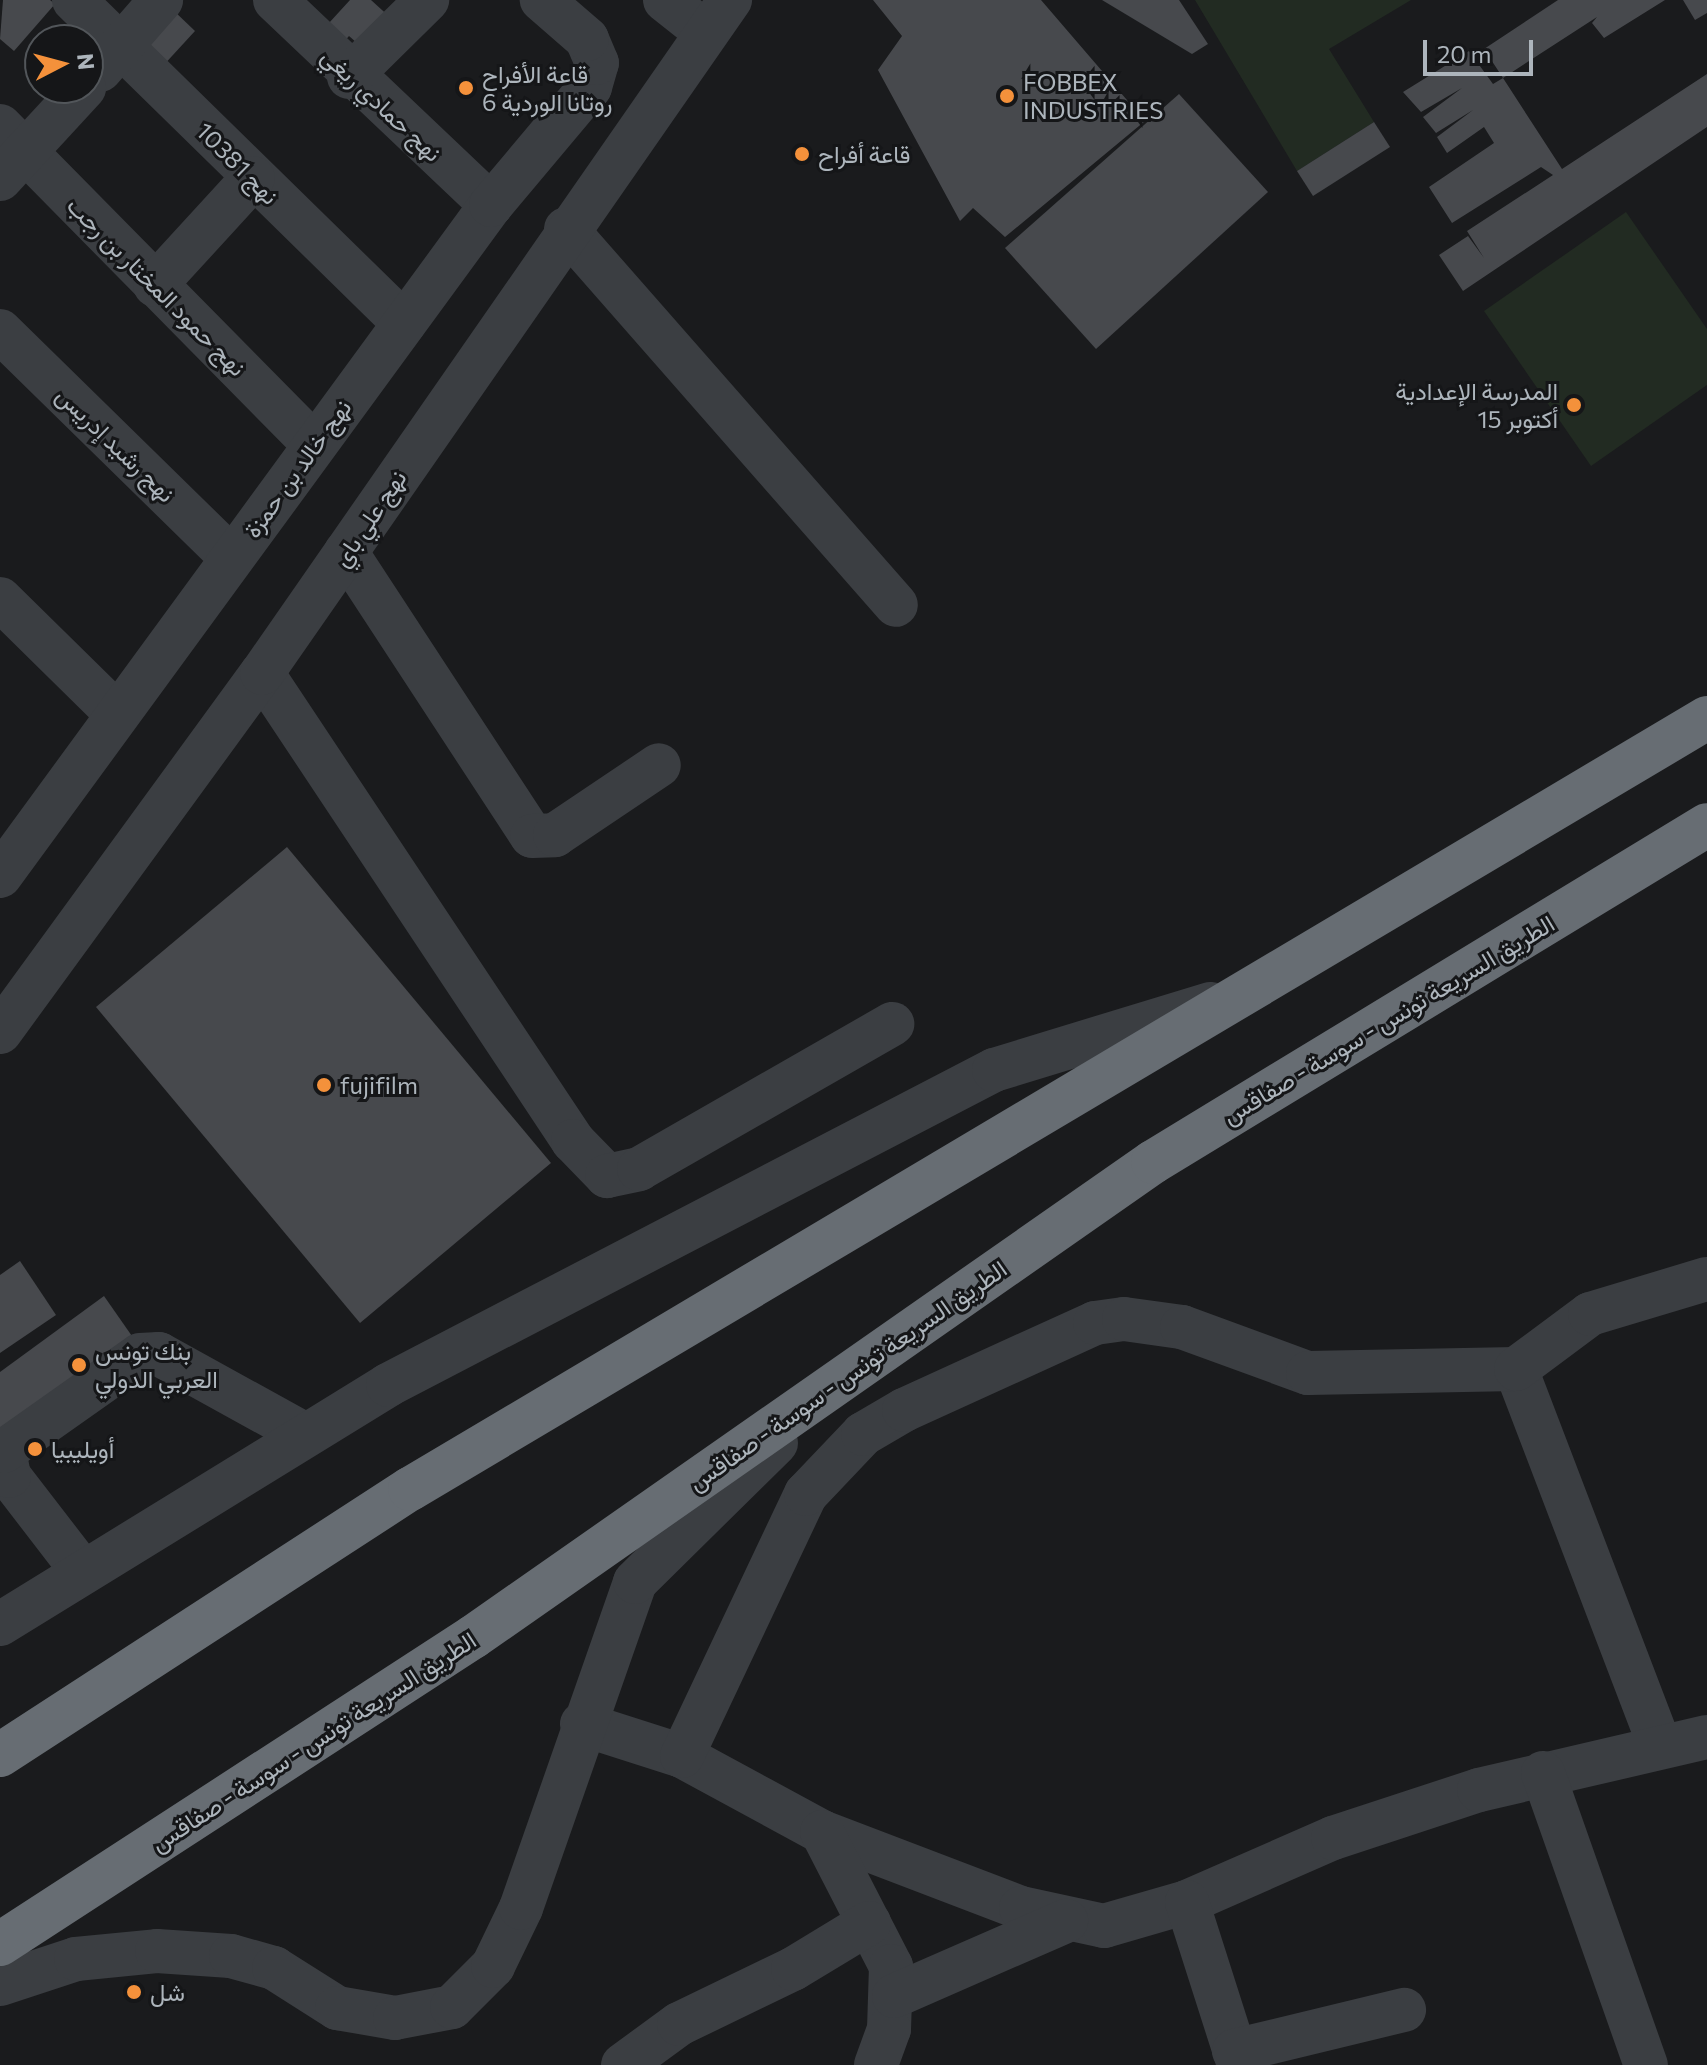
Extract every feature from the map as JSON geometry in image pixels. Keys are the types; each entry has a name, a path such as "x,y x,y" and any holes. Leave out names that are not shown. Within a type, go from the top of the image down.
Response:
{"highway":[{"path":"0,1755 410,1489 1224,1000 1707,718"},
{"name":"الطريق السريعة تونس - سوسة - صفاقس","path":"0,1944 473,1637 1153,1162 1707,825"}],"street":[{"name":"نهج 10381","path":"74,0 404,323"},
{"path":"104,66 161,0"},
{"name":"نهج حمادي ريغي","path":"275,0 349,77 491,205"},
{"path":"349,77 427,0"},
{"name":"نهج خالد بن حمزة","path":"0,876 14,819 117,714 491,205 590,87 597,63 587,39 542,0"},
{"path":"665,0 717,16"},
{"name":"نهج علي باي","path":"0,1032 262,673 566,229 717,16"},
{"path":"9,153 66,104"},
{"name":"نهج حمود المختار بن رجب","path":"9,153 155,285 314,444"},
{"path":"155,285 253,178"},
{"path":"566,229 896,605"},
{"name":"نهج رشيد إدريس","path":"0,331 231,557"},
{"path":"346,552 532,836 555,835 659,765"},
{"path":"0,599 117,714"},
{"path":"262,673 573,1141 607,1176 639,1169 892,1024"},
{"path":"0,1624 302,1433 994,1070 1224,1000"},
{"path":"682,1756 815,1483 863,1434 971,1379 1095,1323 1124,1319 1182,1327 1308,1373 1516,1369 1590,1314 1707,1279"},
{"path":"83,1572 9,1476 4,1451 140,1355 159,1354 302,1433"},
{"path":"0,1984 76,1959 157,1951 231,1956 274,1968 337,2008 395,2018 452,2007 493,1966 521,1908 582,1724 635,1582 698,1513 873,1356"},
{"path":"1516,1369 1660,1747"},
{"path":"582,1724 682,1756 822,1832 1066,1921 1104,1926 1187,1902 1333,1838 1543,1773 1707,1737"},
{"path":"1543,1773 1646,2065"},
{"path":"822,1832 891,1966 894,1996 876,2065"},
{"path":"1187,1902 1236,2058 1404,2010"},
{"path":"894,1996 1066,1921"},
{"path":"623,2065 679,2024 793,1969 869,1923"}],"shaded area":[{"path":"1195,0 1411,0 1329,49 1374,122 1297,171"},
{"path":"1626,212 1707,329 1707,385 1591,466 1484,311"}],"building":[{"path":"3,0 50,0 55,4 38,24 24,24 24,40 14,51 0,39"},
{"path":"350,0 371,0 393,20 365,50 349,36 336,51 318,35"},
{"name":"FOBBEX INDUSTRIES","path":"873,0 1041,0 1145,121 1005,237 973,208 960,221 878,70 902,36"},
{"name":"FOBBEX INDUSTRIES","path":"1102,0 1179,0 1208,44 1192,54"},
{"path":"1558,0 1665,0 1604,38 1592,23 1597,17 1503,78 1484,49"},
{"path":"1683,0 1707,0 1707,13 1695,20"},
{"path":"172,9 195,31 161,68 138,47"},
{"path":"1469,51 1493,84 1503,78 1562,169 1707,74 1707,127 1463,291 1439,255 1468,236 1484,258 1467,231 1553,175 1541,167 1452,223 1429,187 1494,143 1484,127 1447,153 1437,137 1473,110 1436,133 1423,117 1462,88 1421,112 1403,92"},
{"name":"FOBBEX INDUSTRIES","path":"1179,94 1268,192 1096,349 1005,248"},
{"path":"1374,122 1390,147 1313,196 1297,171"},
{"name":"fujifilm","path":"287,847 551,1163 360,1323 96,1007"},
{"path":"20,1261 56,1315 0,1353 0,1275"},
{"path":"104,1296 134,1339 0,1437 0,1372"}],"place":[{"name":"قاعة الأفراح روتانا الوردية 6","path":"466,88"},
{"name":"FOBBEX INDUSTRIES","path":"1007,96"},
{"name":"قاعة أفراح","path":"802,154"},
{"name":"المدرسة الإعدادية 15 أكتوبر","path":"1574,405"},
{"name":"fujifilm","path":"324,1085"},
{"name":"بنك تونس العربي الدولي","path":"79,1365"},
{"name":"أويليبيا","path":"35,1449"},
{"name":"شل","path":"134,1992"}]}
